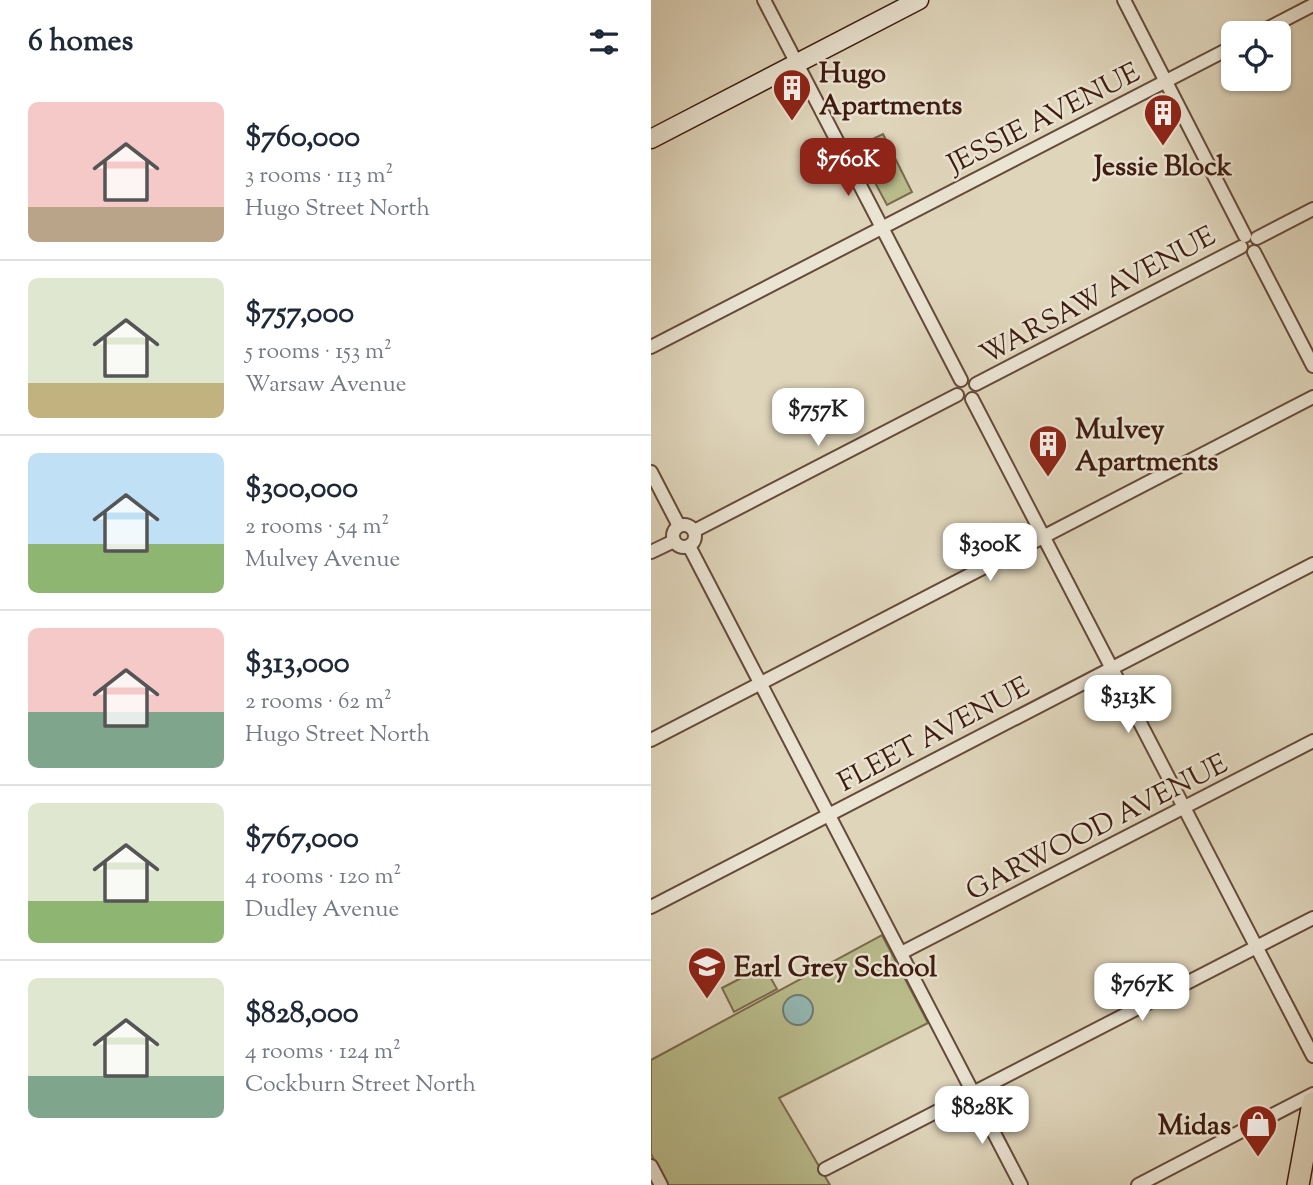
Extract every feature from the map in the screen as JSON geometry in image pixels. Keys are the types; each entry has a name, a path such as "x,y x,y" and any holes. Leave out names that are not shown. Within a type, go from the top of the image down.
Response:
{"main road":[{"path":"651,139 919,0"},
{"path":"1298,1185 1313,1102"}],"street":[{"path":"764,0 961,380"},
{"path":"1124,0 1248,240 1258,247 1254,252 1313,366"},
{"path":"1282,21 1313,5"},
{"name":"JESSIE AVENUE","path":"651,346 1221,53"},
{"name":"WARSAW AVENUE","path":"977,384 1248,240 1313,209"},
{"path":"968,379 977,384 978,391 972,399 965,400 957,395 957,385 961,380 968,379"},
{"name":"WARSAW AVENUE","path":"694,531 957,395"},
{"path":"651,740 1313,397"},
{"path":"972,399 1313,1056"},
{"path":"651,471 679,526"},
{"path":"674,541 675,531 679,526 686,525 694,531 695,537 689,546"},
{"path":"674,541 679,546 689,546"},
{"path":"651,552 674,541"},
{"path":"689,546 1021,1185"},
{"name":"FLEET AVENUE","path":"651,907 1313,564"},
{"name":"GARWOOD AVENUE","path":"901,953 1313,741"},
{"path":"825,1169 1313,918"},
{"path":"1138,1185 1313,1094"},
{"path":"651,1166 661,1185"}],"green space":[{"path":"883,134 912,192 887,205 856,147"},
{"path":"882,935 928,1023 779,1098 830,1185 667,1185 651,1154 651,1060"},
{"path":"764,966 777,989 734,1012 722,988"}],"water":[{"path":"798,995 809,999 813,1010 809,1021 798,1025 787,1021 783,1010 787,999"}],"place":[{"name":"Hugo Apartments","path":"792,122"},
{"name":"Jessie Block","path":"1163,147"},
{"name":"Mulvey Apartments","path":"1048,478"},
{"name":"Earl Grey School","path":"707,1000"},
{"name":"Midas","path":"1258,1158"}]}
